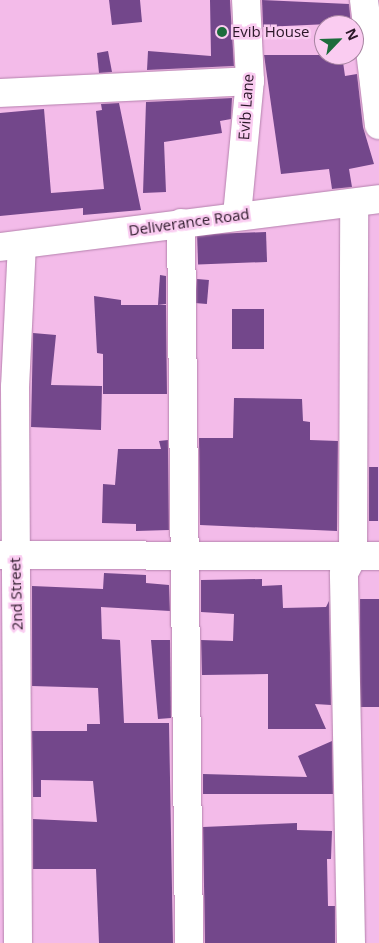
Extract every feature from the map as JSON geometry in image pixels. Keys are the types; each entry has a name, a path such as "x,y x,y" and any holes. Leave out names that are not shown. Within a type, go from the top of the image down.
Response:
{"street":[{"name":"Evib Lane","path":"237,215 250,81 246,0"},
{"path":"364,0 379,125"},
{"path":"0,93 250,81"},
{"path":"366,556 367,202"},
{"name":"Deliverance Road","path":"11,246 237,215 367,202"},
{"path":"181,223 189,943"},
{"name":"2nd Street","path":"11,246 14,387 7,555 18,943"},
{"path":"7,555 186,553 366,556"},
{"path":"350,943 344,573 366,556"}],"building":[{"path":"109,0 140,0 142,22 112,25"},
{"path":"210,0 230,0 234,66 147,70 148,51 211,56"},
{"path":"262,0 349,4 350,15 314,15 314,25 263,27"},
{"path":"108,51 112,72 99,73 97,53"},
{"path":"264,55 314,55 314,65 343,65 345,76 357,74 363,127 374,164 349,169 352,187 332,189 329,169 281,174"},
{"path":"232,98 231,119 220,121 222,133 164,142 166,192 143,193 146,102"},
{"path":"119,103 141,210 83,215 83,208 0,216 0,113 44,109 51,193 104,189 96,111 102,110 101,104"},
{"path":"266,232 267,262 198,264 197,234"},
{"path":"160,275 166,276 166,304 158,305"},
{"path":"197,279 209,280 207,304 195,303"},
{"path":"94,296 121,300 121,305 166,305 167,394 103,394 103,354 97,353"},
{"path":"232,309 264,309 264,349 232,349"},
{"path":"33,333 56,335 51,385 102,386 101,430 31,427"},
{"path":"234,398 302,399 303,421 310,422 310,440 338,441 337,531 200,525 199,438 233,438"},
{"path":"168,440 169,530 136,531 136,524 102,523 103,484 115,485 118,449 161,449 159,441"},
{"path":"369,467 378,467 378,521 369,521"},
{"path":"104,573 146,575 146,583 169,585 170,611 101,607 102,639 120,640 124,723 169,723 173,943 99,943 96,869 33,869 33,819 97,822 93,781 41,780 41,797 33,797 32,731 87,731 87,724 100,724 98,688 32,686 32,586 103,589"},
{"path":"262,579 262,586 282,585 283,608 326,607 329,601 331,705 315,704 326,729 268,729 268,674 202,675 201,640 233,641 234,614 201,612 201,580"},
{"path":"360,599 379,599 379,707 360,707"},
{"path":"151,640 170,640 171,718 158,719"},
{"path":"332,741 333,794 203,794 203,774 307,777 298,756"},
{"path":"297,823 297,830 332,831 331,859 327,859 328,906 335,906 335,943 205,943 203,827"}],"place":[{"name":"Evib House","path":"222,32"}]}
